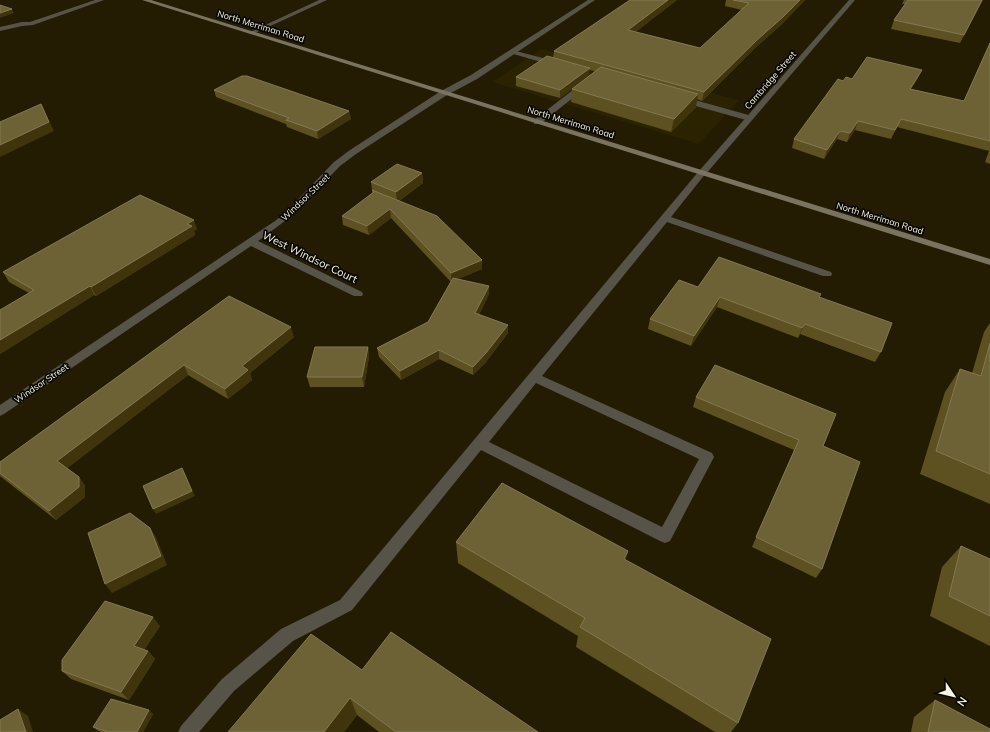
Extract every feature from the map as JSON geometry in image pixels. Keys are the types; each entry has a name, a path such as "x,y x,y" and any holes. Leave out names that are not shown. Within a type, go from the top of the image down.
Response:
{"main road":[{"name":"North Merriman Road","path":"145,0 990,262"}],"street":[{"path":"22,24 27,20 84,0"},
{"path":"0,28 31,24 101,0"},
{"path":"251,33 324,0"},
{"name":"Windsor Street","path":"0,411 290,213 337,164 352,152 444,93 474,77 592,0"},
{"name":"Cambridge Street","path":"187,732 228,685 287,636 346,604 702,173 852,0"},
{"path":"512,52 559,65"},
{"path":"537,122 591,80"},
{"path":"670,96 749,118"},
{"path":"666,218 827,274"},
{"name":"West Windsor Court","path":"250,241 358,294"},
{"path":"479,443 665,536 707,457 534,377"}],"shaded area":[{"path":"541,49 739,100 699,144 492,82"}],"building":[{"path":"630,0 668,0 628,30 700,48 749,3 733,0 800,0 704,92 554,51"},
{"path":"908,0 982,0 964,35 894,20"},
{"path":"0,5 12,9 0,13"},
{"path":"990,43 990,141 901,119 895,130 858,121 850,133 840,131 827,150 794,139 838,79 843,81 846,77 852,79 867,57 922,70 910,89 964,101"},
{"path":"547,56 590,68 560,90 516,77"},
{"path":"601,67 698,94 674,119 572,89"},
{"path":"242,76 247,76 349,111 317,131 286,120 289,118 214,90"},
{"path":"41,104 49,122 0,145 0,122"},
{"path":"397,164 422,173 396,192 371,182"},
{"path":"372,190 437,216 482,260 451,273 390,209 367,226 342,216 374,192"},
{"path":"140,195 194,220 187,224 192,226 0,340 0,310 34,290 3,272"},
{"path":"719,257 821,294 819,297 892,323 881,352 805,324 802,328 720,297 694,336 650,319 679,280 698,287"},
{"path":"453,278 489,286 475,313 508,325 473,367 439,350 400,371 377,348 428,322"},
{"path":"229,296 291,327 242,366 248,370 225,389 184,365 57,461 79,477 79,487 49,511 0,473 0,462"},
{"path":"990,343 990,474 936,451 960,369 981,376"},
{"path":"315,347 368,347 362,377 307,377"},
{"path":"715,365 836,414 823,446 860,462 822,569 756,537 799,440 696,397"},
{"path":"182,468 192,491 153,509 143,486"},
{"path":"502,483 628,551 624,559 771,639 738,723 580,627 585,618 456,542"},
{"path":"130,513 150,528 161,556 105,584 88,533"},
{"path":"961,546 990,559 990,616 949,596"},
{"path":"105,601 153,617 134,646 148,651 121,692 62,671 62,660"},
{"path":"391,632 538,732 396,732 350,698 324,732 228,732 311,634 362,670"},
{"path":"111,699 149,710 137,732 108,732 93,727"},
{"path":"935,700 990,729 990,732 928,732"},
{"path":"18,709 26,732 0,732 0,720"}]}
